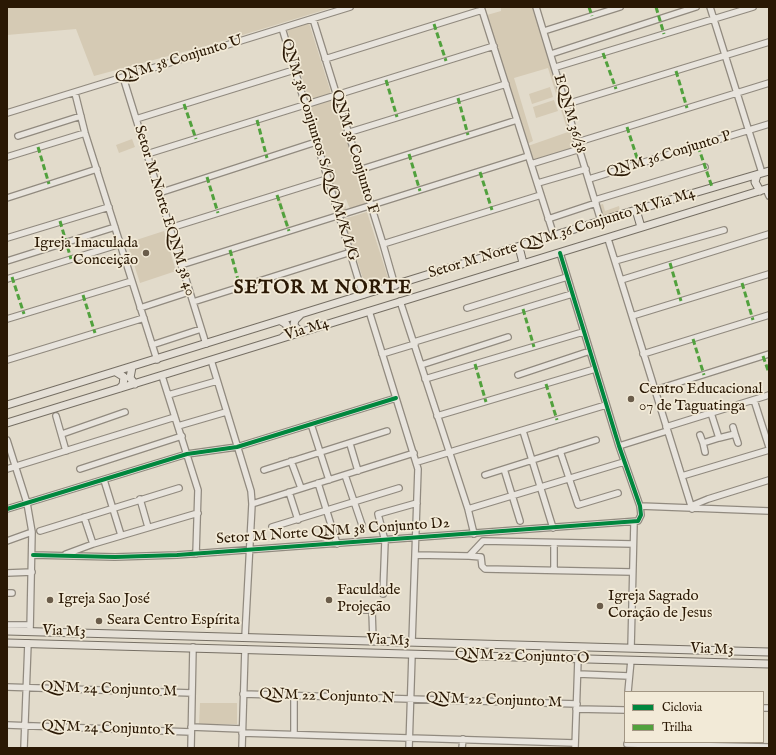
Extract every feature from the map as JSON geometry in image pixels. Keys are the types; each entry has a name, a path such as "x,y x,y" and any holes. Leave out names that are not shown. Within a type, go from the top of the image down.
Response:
{"main road":[{"path":"765,172 755,182 765,189"},
{"name":"Setor M Norte QNM 36 Conjunto M Via M4","path":"129,368 636,210 765,172"},
{"name":"Via M4","path":"11,422 524,263 608,239 765,189"},
{"path":"636,210 642,227"},
{"path":"519,247 524,263"},
{"path":"300,315 294,320 294,324 295,327 301,332"},
{"path":"281,321 286,324 288,329 282,338"},
{"path":"8,406 129,368 130,378 135,384"},
{"path":"116,372 124,377 123,385 120,388"},
{"path":"7,416 11,422"},
{"name":"Via M3","path":"7,632 30,628 78,632 186,636 677,649 769,653"},
{"path":"43,644 59,641 77,642 81,637 78,632"},
{"path":"148,646 145,642 148,638 171,638 186,636"},
{"path":"7,643 247,649 291,647 294,643 292,638"},
{"path":"362,652 358,647 361,644 399,642"},
{"path":"423,654 462,652 465,648 461,643"},
{"path":"532,657 528,652 531,648 552,649 564,646"},
{"name":"QNM 22 Conjunto O","path":"247,649 640,660"},
{"path":"640,660 656,657 678,658 681,653 677,649"},
{"path":"750,663 746,658 749,654 769,653"},
{"path":"640,660 769,664"}],"street":[{"name":"QNM 38 Conjunto U","path":"7,113 350,7"},
{"name":"EQNM 36/38","path":"536,7 556,67 602,221"},
{"path":"544,31 620,7"},
{"path":"551,54 696,7"},
{"path":"710,7 748,130 765,172"},
{"path":"556,67 753,7"},
{"path":"326,59 482,8 554,236"},
{"name":"QNM 38 Conjunto F","path":"312,19 326,59 347,133 395,286"},
{"name":"QNM 38 Conjuntos S/Q/O/M/K/I/G","path":"282,28 364,295"},
{"path":"567,104 769,42"},
{"path":"147,154 494,46"},
{"path":"136,119 294,70"},
{"name":"Setor M Norte EQNM 38 40","path":"123,77 206,344"},
{"path":"578,142 769,82"},
{"path":"347,133 506,84"},
{"path":"75,92 108,207 157,360"},
{"path":"18,136 81,116"},
{"path":"359,170 517,120"},
{"name":"QNM 36 Conjunto P","path":"589,179 769,124"},
{"path":"7,157 86,133"},
{"path":"159,193 316,142"},
{"path":"531,164 580,149"},
{"path":"181,265 528,156"},
{"path":"548,219 705,167"},
{"path":"538,184 586,168"},
{"path":"7,198 97,169"},
{"path":"170,228 328,179"},
{"path":"765,189 769,196"},
{"path":"383,244 541,194"},
{"path":"7,238 108,207"},
{"path":"7,261 115,226"},
{"path":"615,261 724,230"},
{"path":"621,280 769,234"},
{"path":"608,239 692,507"},
{"path":"7,279 120,244"},
{"path":"193,302 351,252"},
{"path":"560,253 624,462 640,506 640,519 634,523 631,648"},
{"path":"632,316 769,274"},
{"path":"467,308 567,277"},
{"path":"7,319 132,281"},
{"path":"140,308 189,292"},
{"path":"382,354 572,294"},
{"path":"400,302 468,509 474,534"},
{"path":"369,311 417,462 419,477 412,642"},
{"path":"643,354 769,315"},
{"path":"7,360 144,318"},
{"path":"152,345 201,329"},
{"path":"425,379 584,332"},
{"path":"421,365 508,337"},
{"path":"518,375 590,351"},
{"path":"655,390 769,354"},
{"path":"211,360 237,447 251,487 252,504 245,637"},
{"path":"437,416 595,369"},
{"path":"162,376 198,490 196,554"},
{"path":"168,395 217,381"},
{"path":"619,446 711,413 769,395"},
{"path":"7,509 187,454 237,447 396,398"},
{"path":"682,476 769,448 754,400"},
{"path":"417,462 449,454 606,405"},
{"path":"62,434 125,412"},
{"path":"178,426 226,412"},
{"path":"711,413 719,438"},
{"path":"56,416 66,451"},
{"path":"7,468 175,417"},
{"path":"312,424 329,480"},
{"path":"733,428 738,443"},
{"path":"524,430 553,528"},
{"path":"264,470 387,432"},
{"path":"702,443 735,434"},
{"path":"700,435 705,452"},
{"path":"80,469 182,436"},
{"path":"7,440 27,503 32,532 33,555 30,628 7,625"},
{"path":"484,475 596,440"},
{"path":"350,444 358,470"},
{"path":"560,452 576,502 580,505 618,493"},
{"path":"252,504 414,453"},
{"path":"291,461 300,488"},
{"path":"468,509 624,462"},
{"path":"504,469 520,521"},
{"path":"345,475 362,525"},
{"path":"104,480 121,535"},
{"path":"692,507 708,499 769,480"},
{"path":"318,483 337,544"},
{"path":"40,531 179,488"},
{"path":"272,527 399,488"},
{"path":"290,492 298,520"},
{"path":"140,499 148,527"},
{"path":"383,594 385,541 378,514 417,502"},
{"path":"640,506 769,511"},
{"path":"64,555 121,535 198,513"},
{"path":"84,517 93,544"},
{"name":"Setor M Norte QNM 38 Conjunto D2","path":"33,555 115,557 196,554 634,523"},
{"path":"7,541 32,532"},
{"path":"469,556 483,541 633,544"},
{"path":"483,541 481,557 482,566 485,568 632,572"},
{"path":"554,543 554,570"},
{"path":"416,555 481,557"},
{"path":"7,573 32,572"},
{"path":"362,610 372,610 373,641"},
{"path":"24,748 28,643"},
{"path":"191,748 193,647"},
{"path":"242,748 243,694 247,649"},
{"path":"409,748 412,654"},
{"path":"575,745 578,659"},
{"path":"628,691 628,676 631,660"},
{"path":"578,674 628,676"},
{"name":"QNM 24 Conjunto M","path":"7,687 192,693"},
{"name":"QNM 22 Conjunto N","path":"243,694 410,699"},
{"path":"294,696 294,734"},
{"name":"QNM 22 Conjunto M","path":"410,699 624,710"},
{"name":"QNM 24 Conjunto K","path":"7,725 242,731 462,739 575,745"},
{"path":"462,739 462,748"},
{"path":"627,745 769,747"}],"shaded area":[{"path":"7,7 334,7 213,44 94,76 76,29 7,35"},
{"path":"501,7 532,7 578,147 532,161 528,146 568,132 548,68 514,78 533,141 527,144 487,15 501,11"},
{"path":"309,23 331,93 309,100 287,29"},
{"path":"550,87 553,97 532,104 529,94"},
{"path":"335,98 368,203 350,209 346,199 343,201 347,210 340,212 308,107"},
{"path":"554,100 558,111 536,118 533,107"},
{"path":"132,139 135,147 119,153 116,145"},
{"path":"280,198 290,228 287,229 277,199"},
{"path":"603,204 605,211 619,206 620,211 603,217 599,205"},
{"path":"367,212 389,281 366,288 344,219"},
{"path":"164,231 176,271 140,283 127,243"},
{"path":"200,703 237,703 237,724 199,724"}],"marked path":[{"path":"589,7 592,16"},
{"path":"656,7 664,34"},
{"path":"434,24 446,61"},
{"path":"603,53 616,89"},
{"path":"676,71 687,108"},
{"path":"386,80 397,117"},
{"path":"458,98 468,135"},
{"path":"184,104 196,139"},
{"path":"257,120 267,158"},
{"path":"627,127 639,164"},
{"path":"698,146 712,187"},
{"path":"38,147 49,184"},
{"path":"409,154 420,191"},
{"path":"480,172 492,210"},
{"path":"207,177 218,213"},
{"path":"277,195 289,231"},
{"path":"60,221 71,259"},
{"path":"230,250 240,287"},
{"path":"670,263 681,301"},
{"path":"12,277 24,314"},
{"path":"742,283 753,320"},
{"path":"83,295 95,333"},
{"path":"523,309 534,347"},
{"path":"693,339 704,375"},
{"path":"763,356 769,373"},
{"path":"475,364 486,402"},
{"path":"546,384 557,420"}],"cycle path":[{"path":"33,555 115,557 177,555 638,521 641,515 640,506 619,446 560,253"},
{"path":"7,509 187,454 237,447 396,398"}],"place":[{"name":"Igreja Imaculada Conceição","path":"146,253"},
{"name":"Centro Educacional 07 de Taguatinga","path":"631,399"},
{"name":"Igreja Sao José","path":"50,600"},
{"name":"Faculdade Projeção","path":"329,600"},
{"name":"Igreja Sagrado Coração de Jesus","path":"600,606"},
{"name":"Seara Centro Espírita","path":"99,621"}],"district":[{"name":"SETOR M NORTE","path":"323,289"}]}
